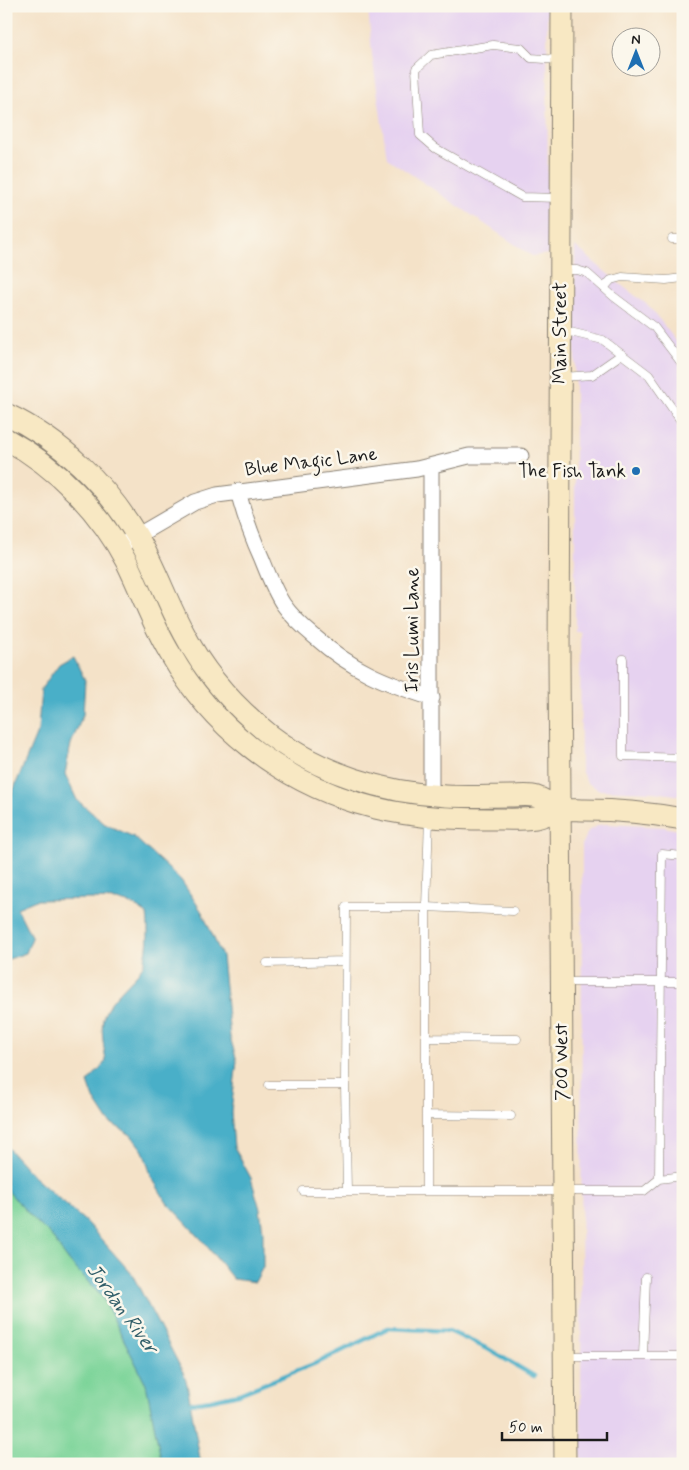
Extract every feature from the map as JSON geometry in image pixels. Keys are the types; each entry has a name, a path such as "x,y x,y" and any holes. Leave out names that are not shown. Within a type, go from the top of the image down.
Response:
{"main road":[{"name":"Main Street","path":"559,660 562,6"},
{"path":"6,414 41,434 72,457 112,500 137,536 195,653 222,689 254,721 292,749 333,771 376,786 431,795 535,796 560,810"},
{"path":"6,439 32,454 62,478 92,511 118,547 171,656 199,697 233,732 285,772 321,790 373,808 429,818 536,818 560,810 642,812 683,819"},
{"name":"700 West","path":"559,660 565,1464"}],"street":[{"name":"Blue Magic Lane","path":"118,547 195,502 217,494 431,466 469,456 521,456"},
{"name":"Iris Lumi Lane","path":"431,466 431,795"},
{"path":"238,491 247,525 277,593 284,606 301,625 329,650 353,666 385,682 432,698"}],"lane":[{"path":"560,198 522,197 435,148 420,135 416,69 431,55 493,45 521,48 531,58 562,60"},
{"path":"672,239 683,239"},
{"path":"560,270 583,271 654,327 683,365"},
{"path":"604,288 611,280 622,276 666,280 683,278"},
{"path":"560,330 603,340 622,354 649,375 683,424"},
{"path":"560,378 592,375 622,354"},
{"path":"623,660 623,756 683,758"},
{"path":"426,1190 426,908 429,818"},
{"path":"659,1179 662,854 683,856"},
{"path":"347,1191 345,1085 346,907 513,911"},
{"path":"267,963 345,962"},
{"path":"561,982 683,982"},
{"path":"426,1038 517,1039"},
{"path":"269,1085 345,1085"},
{"path":"426,1115 511,1116"},
{"path":"303,1191 644,1191 659,1179 683,1176"},
{"path":"643,1356 646,1277"},
{"path":"564,1356 683,1356"}],"shaded area":[{"path":"368,6 547,6 548,254 532,256 387,158 372,55"},
{"path":"575,246 649,306 683,350 683,796 654,792 600,790 587,783 581,770 580,631 575,631"},
{"path":"599,825 664,827 683,831 683,1464 581,1464 582,845 588,831"}],"green space":[{"path":"6,1178 119,1294 176,1464 6,1464"}],"water":[{"path":"73,656 85,680 83,715 71,744 65,774 77,800 105,824 134,837 181,880 202,912 222,956 230,1037 237,1061 231,1112 234,1147 251,1178 260,1209 263,1231 263,1267 255,1282 233,1279 202,1240 167,1203 152,1178 143,1151 131,1135 109,1122 94,1099 88,1082 106,1061 102,1032 104,1015 115,998 142,967 148,936 147,914 134,905 117,900 36,900 17,908 32,938 26,953 6,960 6,808 38,730 41,689 59,664"},
{"name":"Jordan River","path":"6,1146 34,1177 86,1222 132,1274 183,1372 187,1384 201,1464 162,1464 146,1384 103,1298 68,1260 50,1234 38,1224 6,1189"}],"waterway":[{"path":"184,1404 239,1394 321,1361 388,1328 449,1331 488,1349 534,1376"}],"place":[{"name":"The Fish Tank","path":"636,471"}]}
